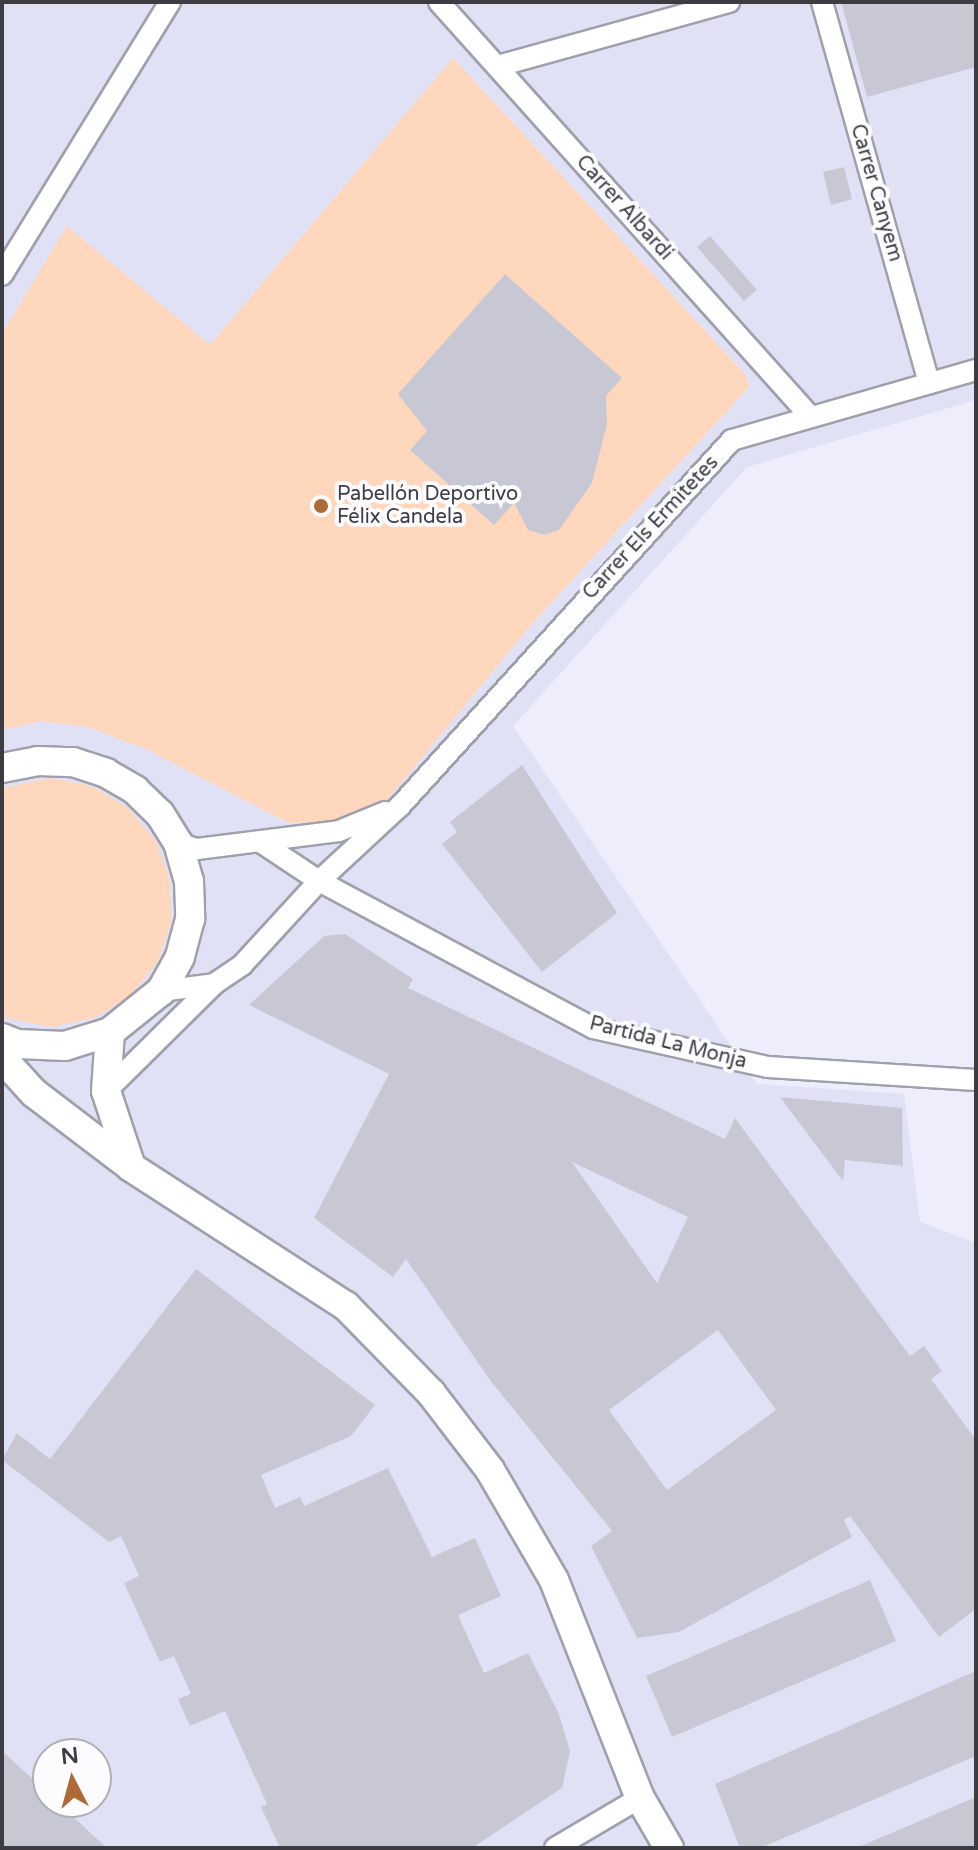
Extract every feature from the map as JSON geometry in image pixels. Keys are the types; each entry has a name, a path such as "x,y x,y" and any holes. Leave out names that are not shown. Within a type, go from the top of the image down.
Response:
{"street":[{"path":"2,275 170,2"},
{"name":"Carrer Albardi","path":"439,2 809,415"},
{"path":"498,66 729,2"},
{"name":"Carrer Canyem","path":"822,2 929,383"},
{"name":"Carrer Els Ermitetes","path":"161,991 214,984 242,965 319,881 400,806 732,440 809,415 976,370"},
{"path":"2,1038 17,1044 65,1046 110,1032 161,991 180,957 190,919 189,881 178,843 160,814 135,790 106,773 73,762 3,767"},
{"name":"Carrer Els Ermitetes","path":"178,843 197,849 339,831 400,806"},
{"name":"Partida La Monja","path":"262,843 319,881 593,1028 768,1067 976,1080"},
{"path":"106,1091 214,984"},
{"path":"110,1032 106,1091 131,1167"},
{"path":"2,1058 34,1093 131,1167 346,1306 431,1393 490,1470 554,1580 640,1798 669,1848"},
{"path":"555,1848 640,1798"}],"shaded area":[{"path":"2,2 976,2 976,400 747,467 513,726 757,1084 904,1094 920,1222 976,1243 976,1848 2,1848"},
{"name":"Pabellón Deportivo Félix Candela","path":"453,58 746,375 749,387 531,625 387,800 331,821 289,823 148,750 88,727 41,721 2,730 2,334 67,226 210,345"},
{"path":"50,778 92,786 128,808 156,841 170,880 171,923 157,963 130,996 94,1018 52,1027 2,1017 2,788"}],"building":[{"path":"841,2 976,2 976,67 867,97"},
{"path":"844,167 852,199 831,205 823,172"},
{"path":"710,236 757,290 744,301 697,247"},
{"path":"505,274 622,378 606,396 607,424 592,483 559,530 544,535 528,530 514,503 494,525 410,450 427,431 398,394"},
{"path":"522,765 617,913 542,972 442,844 457,832 450,822"},
{"path":"345,934 413,979 408,988 725,1139 735,1118 910,1356 924,1346 942,1371 931,1379 976,1440 976,1609 939,1637 850,1516 844,1520 852,1537 679,1632 637,1638 591,1546 612,1531 490,1380 406,1259 393,1277 314,1218 389,1074 249,1005 324,936","holes":["572,1162 688,1217 657,1283","718,1330 776,1410 667,1490 609,1410"]},
{"path":"780,1097 902,1108 903,1166 845,1160 843,1181"},
{"path":"196,1269 375,1405 351,1436 261,1475 275,1508 300,1497 304,1506 388,1468 432,1557 475,1538 501,1596 458,1615 484,1673 528,1653 559,1714 570,1751 562,1788 472,1848 280,1848 261,1807 267,1804 225,1711 190,1726 178,1699 191,1694 174,1656 160,1662 124,1583 139,1576 121,1536 109,1542 2,1460 17,1433 50,1459"},
{"path":"870,1580 896,1641 672,1737 646,1676"},
{"path":"976,1671 976,1756 760,1848 740,1848 715,1784"},
{"path":"2,1751 32,1778 32,1818 74,1818 107,1848 2,1848"},
{"path":"976,1797 976,1848 856,1848"}],"place":[{"name":"Pabellón Deportivo Félix Candela","path":"321,506"}]}
